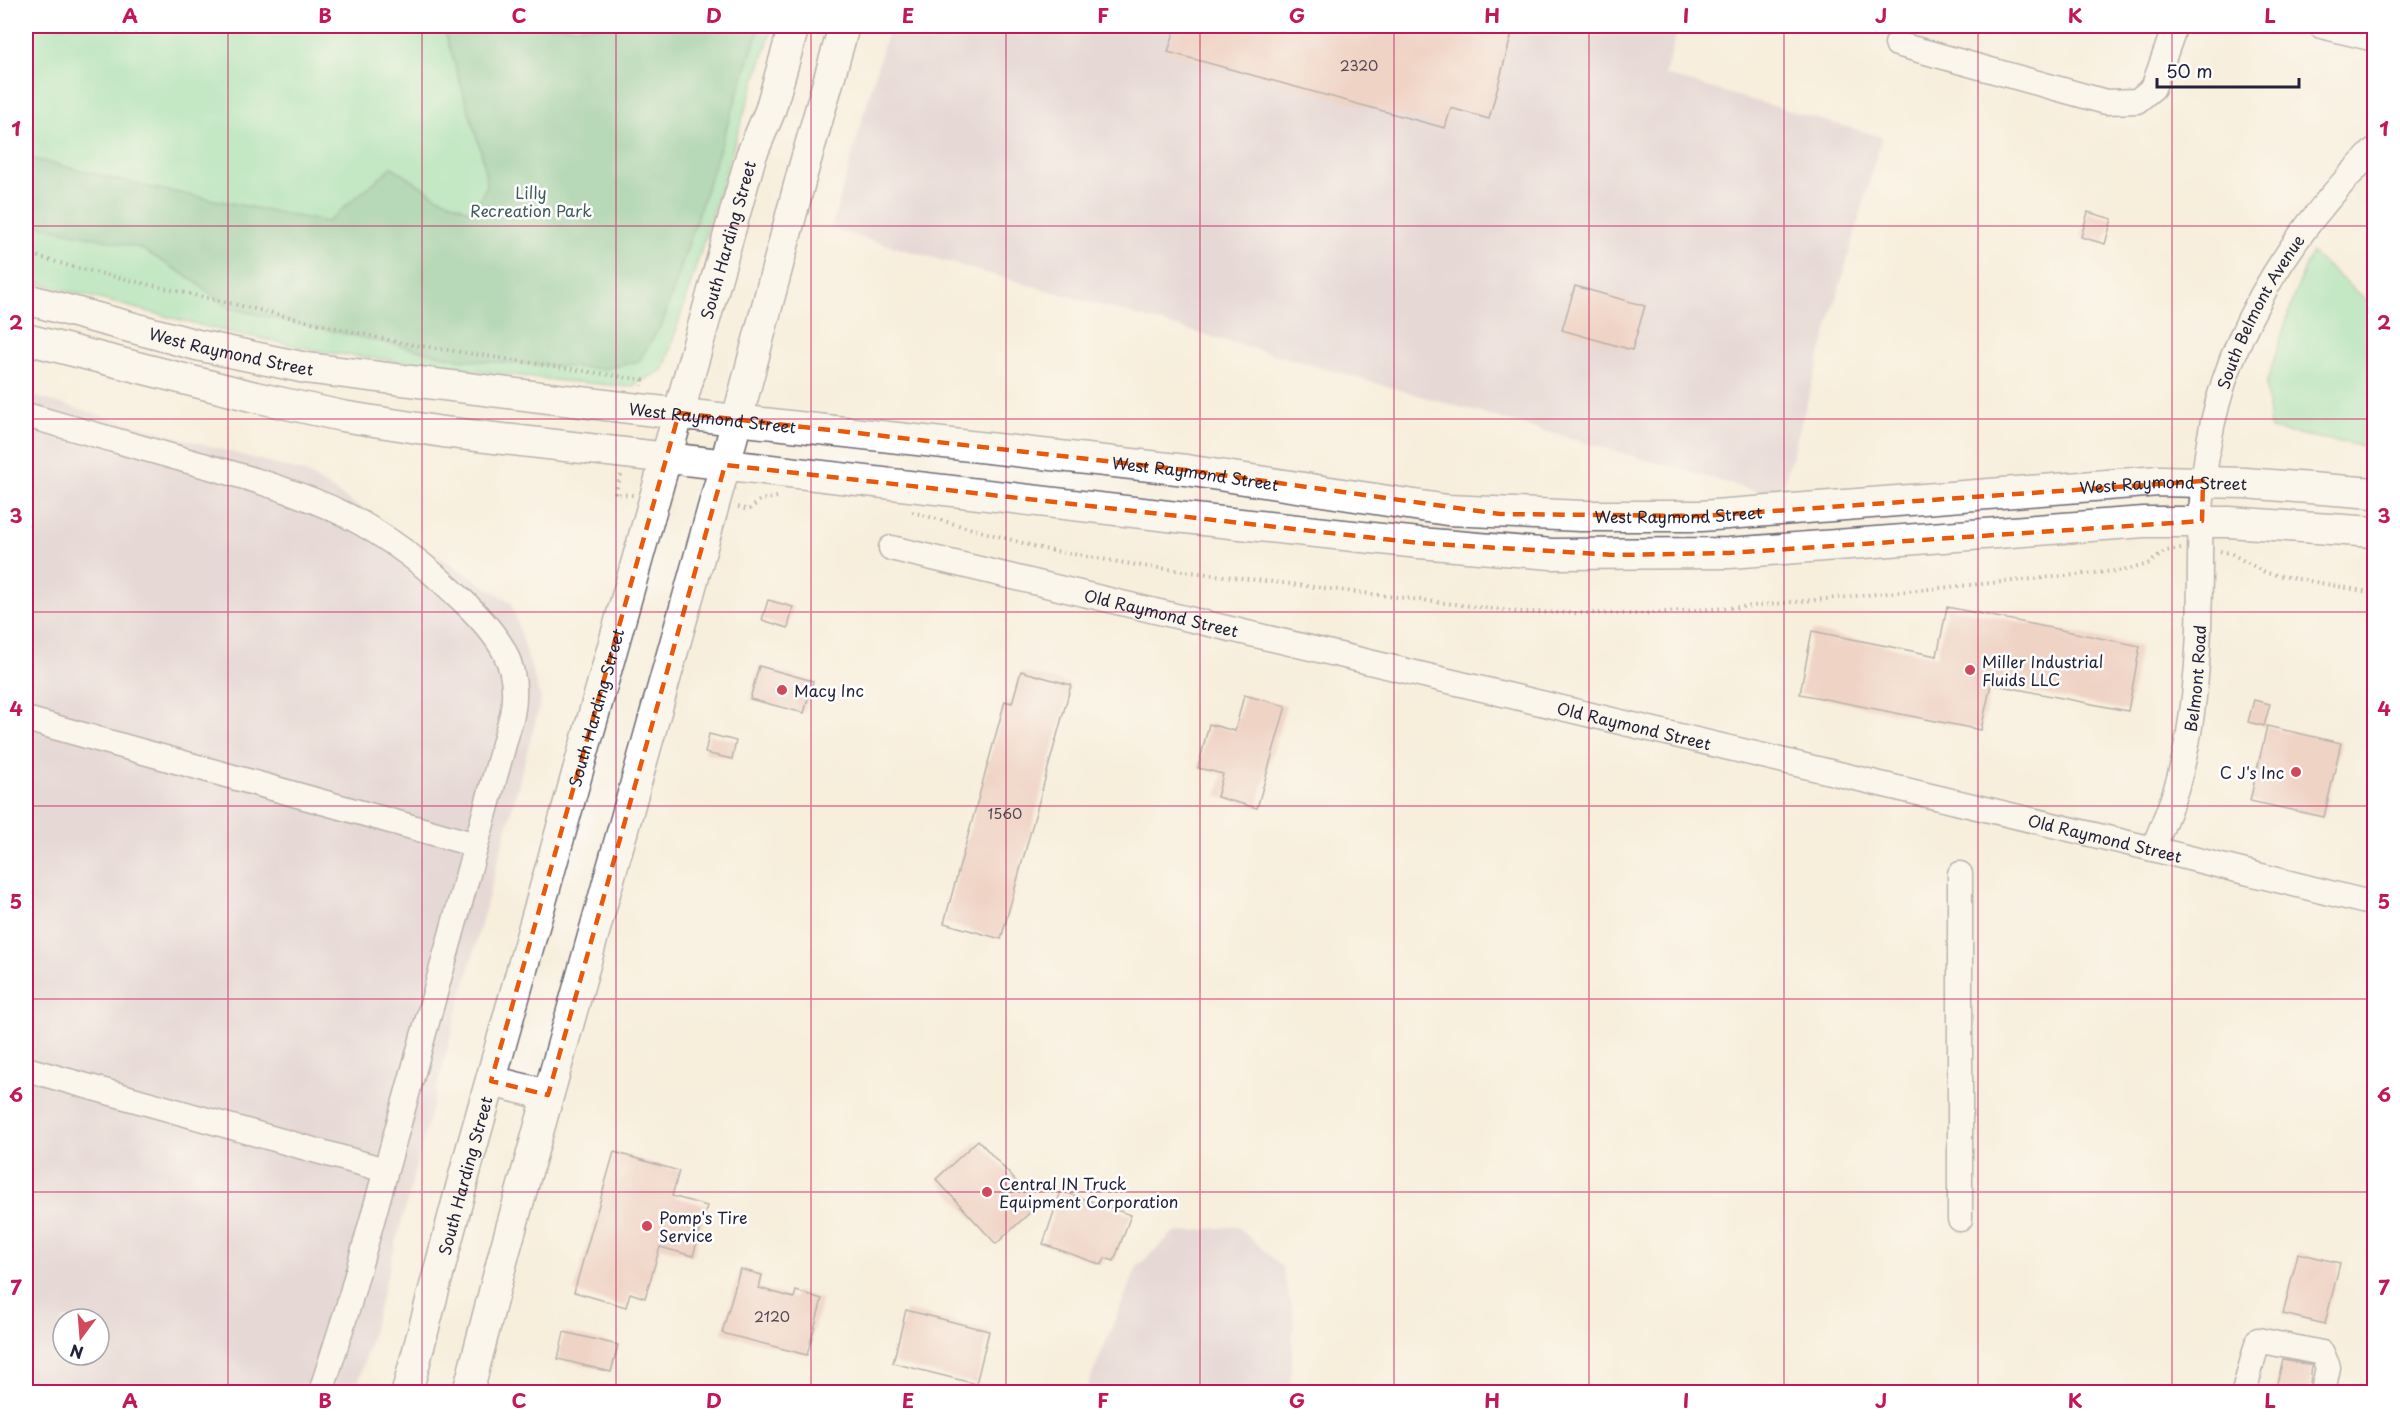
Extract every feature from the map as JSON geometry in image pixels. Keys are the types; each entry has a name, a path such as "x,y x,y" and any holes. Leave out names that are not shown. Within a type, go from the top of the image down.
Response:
{"main road":[{"name":"South Harding Street","path":"408,1392 491,1081 751,156 770,111 794,26"},
{"path":"468,1392 548,1095 738,420 802,174 844,26"},
{"name":"West Raymond Street","path":"26,299 198,345 306,368 738,420 1186,470 1447,510 1500,514 1649,518 1751,514 2124,483 2202,501 2374,532"},
{"name":"West Raymond Street","path":"26,339 255,397 342,416 443,432 1203,520 1552,554 1728,553 2121,523 2202,501 2374,492"},
{"path":"491,1081 548,1095"}],"street":[{"path":"1897,44 2106,102 2137,100 2153,88 2175,26"},
{"path":"2321,26 2374,39"},
{"name":"South Belmont Avenue","path":"2202,501 2210,434 2222,389 2234,355 2259,299 2301,231 2328,197 2374,150"},
{"path":"26,415 266,483 305,497 373,530 423,565 457,595 498,639 512,665 516,689 512,715 384,1170 348,1307 321,1392"},
{"name":"Belmont Road","path":"2153,849 2173,798 2192,713 2199,643 2202,501"},
{"name":"Old Raymond Street","path":"891,548 2153,849 2374,904"},
{"path":"26,719 476,845"},
{"path":"1960,874 1960,1219"},
{"path":"26,1069 384,1170"},
{"path":"2244,1392 2258,1340 2322,1353 2328,1367 2323,1392"}],"highlighted area":[{"path":"679,413 1186,470 1500,514 1701,516 2203,481 2202,521 1729,553 1615,555 1419,543 725,465 548,1095 491,1081"}],"shaded area":[{"path":"889,26 1679,26 1665,75 1882,137 1780,498 831,229"},
{"path":"26,394 306,473 511,602 541,700 356,1392 26,1392"},
{"path":"1237,1226 1282,1267 1294,1316 1290,1392 1085,1392 1137,1267 1173,1233"}],"green space":[{"name":"Lilly Recreation Park","path":"26,26 773,26 664,369 631,387 553,380 331,353 215,329 26,280"},
{"path":"443,26 760,26 663,322 639,361 604,369 464,360 228,308 193,280 140,248 26,223 26,157 144,186 327,222 392,167 436,196 473,212 487,185 482,155"},
{"path":"2311,253 2374,306 2374,448 2270,429 2266,384 2298,285"}],"building":[{"path":"1176,26 1514,26 1489,119 1451,108 1445,128 1168,52"},
{"path":"2088,212 2112,219 2105,244 2081,237"},
{"path":"1575,286 1645,306 1632,350 1562,330"},
{"path":"768,600 793,607 788,628 762,620"},
{"name":"Miller Industrial Fluids LLC","path":"1947,607 2140,646 2128,711 1991,684 1981,730 1800,694 1812,631 1937,656"},
{"name":"Macy Inc","path":"759,666 813,681 804,713 750,699"},
{"path":"1021,671 1071,685 1001,939 944,923 1005,701 1012,703"},
{"path":"1244,695 1286,706 1257,808 1217,797 1223,774 1198,768 1209,724 1235,731"},
{"path":"2254,700 2270,704 2264,726 2248,722"},
{"name":"C J's Inc","path":"2267,726 2341,743 2324,817 2250,801"},
{"path":"709,734 736,741 732,759 705,753"},
{"name":"Central IN Truck Equipment Corporation","path":"978,1140 1038,1205 996,1244 936,1179"},
{"name":"Pomp's Tire Service","path":"614,1152 679,1171 672,1196 707,1206 693,1256 660,1247 645,1298 630,1293 626,1307 574,1292"},
{"path":"1061,1191 1131,1215 1114,1261 1105,1258 1102,1265 1043,1244"},
{"path":"2298,1253 2340,1263 2325,1324 2283,1314"},
{"path":"740,1269 762,1275 759,1288 794,1298 796,1291 822,1299 807,1355 722,1333"},
{"path":"906,1310 989,1331 976,1384 893,1363"},
{"path":"564,1332 618,1345 611,1372 558,1359"},
{"path":"2283,1360 2312,1365 2309,1392 2276,1387"}],"place":[{"name":"Miller Industrial Fluids LLC","path":"1970,670"},
{"name":"Macy Inc","path":"782,690"},
{"name":"C J's Inc","path":"2296,772"},
{"name":"Central IN Truck Equipment Corporation","path":"987,1192"},
{"name":"Pomp's Tire Service","path":"647,1226"}]}
